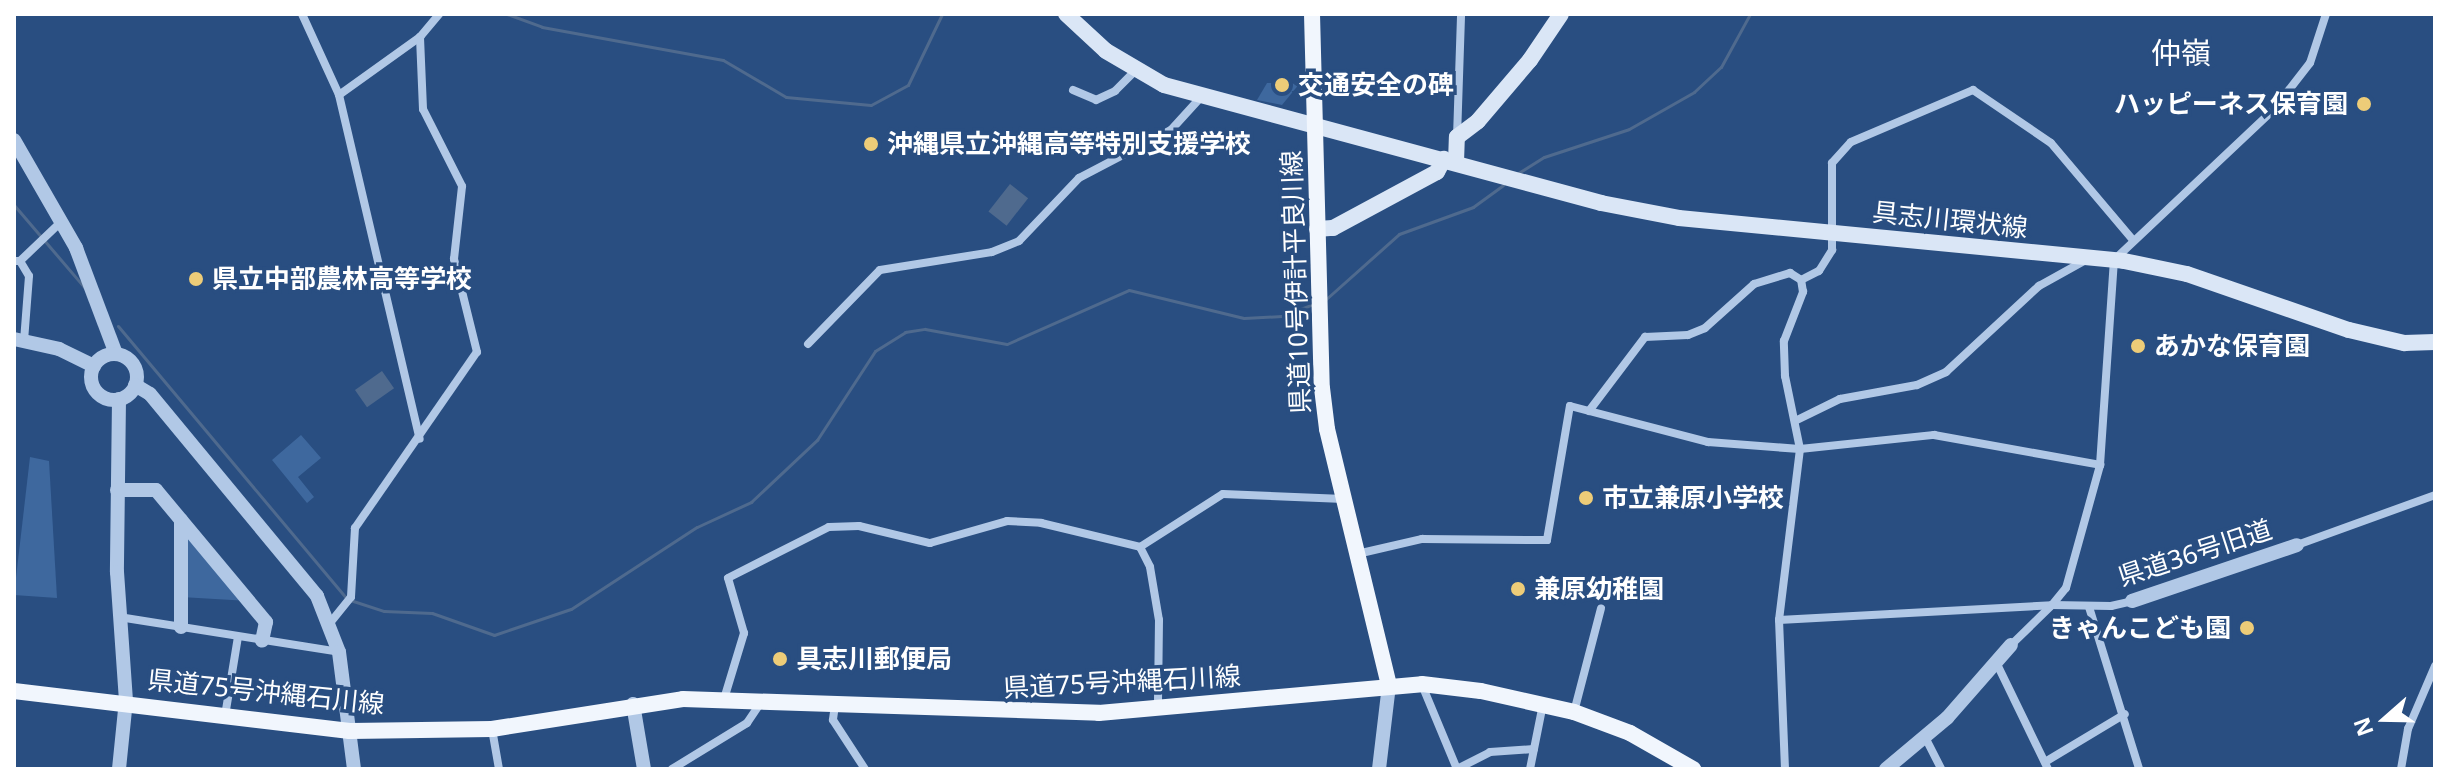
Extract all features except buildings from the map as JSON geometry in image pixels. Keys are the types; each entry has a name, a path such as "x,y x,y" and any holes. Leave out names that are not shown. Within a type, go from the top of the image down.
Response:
{"main road":[{"name":"具志川環状線","path":"1066,14 1135,71 1201,97 1643,212 2114,260 2187,274 2349,330 2404,343 2435,342"},
{"name":"県道10号伊計平良川線","path":"1312,14 1322,388 1344,499 1389,685"},
{"path":"1317,229 1333,228 1437,172 1450,160 1457,137 1478,121 1530,60 1561,14"},
{"name":"県道75号沖縄石川線","path":"14,691 126,700 350,731 492,729 633,704 724,699 996,712 1158,709 1422,684 1543,703 1574,712 1630,733 1693,769"}],"street":[{"path":"302,14 339,95 420,439"},
{"path":"339,95 420,37 439,14"},
{"path":"1457,137 1461,14"},
{"path":"1886,769 1926,739 2066,588 2100,465 2114,260 2132,239 2274,109 2310,63 2326,14"},
{"path":"330,623 351,597 355,528 420,439 477,352 454,259 462,186 423,109 420,37"},
{"path":"1073,90 1096,100 1115,91 1135,71"},
{"path":"1801,280 1819,271 1832,250 1832,163 1851,142 1973,90 2051,143 2132,239"},
{"path":"808,344 880,270 992,252 1019,241 1079,178 1171,130 1201,97"},
{"path":"14,140 87,271 116,354 134,365 135,385"},
{"path":"61,222 17,261 29,276 19,340 59,349 94,366"},
{"path":"1797,420 1840,399 1917,385 1946,372 2039,286 2090,258"},
{"path":"1589,411 1645,337 1688,335 1705,328 1754,284 1790,273 1801,280 1803,292 1784,341 1785,376 1797,420 1800,449 1779,620 1785,769"},
{"path":"94,366 116,354"},
{"path":"94,366 94,387 104,398 119,399 135,385"},
{"path":"135,385 150,394 300,573 330,623 339,652 354,769"},
{"path":"119,399 119,616 126,700 119,769"},
{"path":"1357,554 1422,539 1547,540 1570,406 1708,442 1800,449 1934,435 2100,465"},
{"path":"117,490 156,490 266,622 262,641"},
{"path":"724,699 744,633 728,578 829,527 859,526 930,543 1007,521 1041,523 1140,547 1223,494 1344,499"},
{"name":"県道36号旧道","path":"1779,620 2052,605 2089,607 2132,601 2435,495"},
{"path":"181,520 181,627"},
{"path":"1140,547 1150,567 1159,620 1158,709"},
{"path":"2089,607 2125,714 2139,769"},
{"path":"1574,712 1601,608"},
{"path":"119,616 339,652"},
{"path":"225,716 238,637"},
{"path":"1996,662 2047,766 2125,714"},
{"path":"2401,769 2408,729 2435,666"},
{"path":"1422,684 1457,769 1490,752 1534,749"},
{"path":"1379,769 1389,685"},
{"path":"672,769 747,723 761,701"},
{"path":"1530,769 1543,703"},
{"path":"633,704 644,769"},
{"path":"835,705 833,720 865,769"},
{"path":"492,729 499,769"},
{"path":"1926,739 1941,769"}],"shaded area":[{"path":"1267,83 1300,83 1282,105 1257,100"},
{"path":"1010,184 1028,198 1007,226 988,212"},
{"path":"382,371 394,388 367,407 355,390"},
{"path":"301,435 321,458 298,477 314,497 307,503 272,460"},
{"path":"30,457 49,461 57,598 14,595"},
{"path":"181,520 249,601 181,597"}],"waterway":[{"path":"507,14 542,27 723,60 786,97 871,105 908,85 942,14"},
{"path":"1515,175 1544,157 1629,129 1694,92 1721,67 1750,14"},
{"path":"1325,300 1399,234 1473,207 1503,185"},
{"path":"14,205 84,287"},
{"path":"118,326 347,599 384,611 432,613 494,635 571,609 697,527 751,502 817,440 875,351 905,332 925,329 1007,344 1129,290 1244,318 1282,316 1314,304"}],"place":[{"name":"交通安全の碑","path":"1282,85"},
{"name":"ハッピーネス保育園","path":"2364,104"},
{"name":"沖縄県立沖縄高等特別支援学校","path":"871,144"},
{"name":"県立中部農林高等学校","path":"196,279"},
{"name":"あかな保育園","path":"2138,346"},
{"name":"市立兼原小学校","path":"1586,498"},
{"name":"兼原幼稚園","path":"1518,589"},
{"name":"きゃんこども園","path":"2247,628"},
{"name":"具志川郵便局","path":"780,659"}],"district":[{"name":"仲嶺","path":"2181,53"}]}
